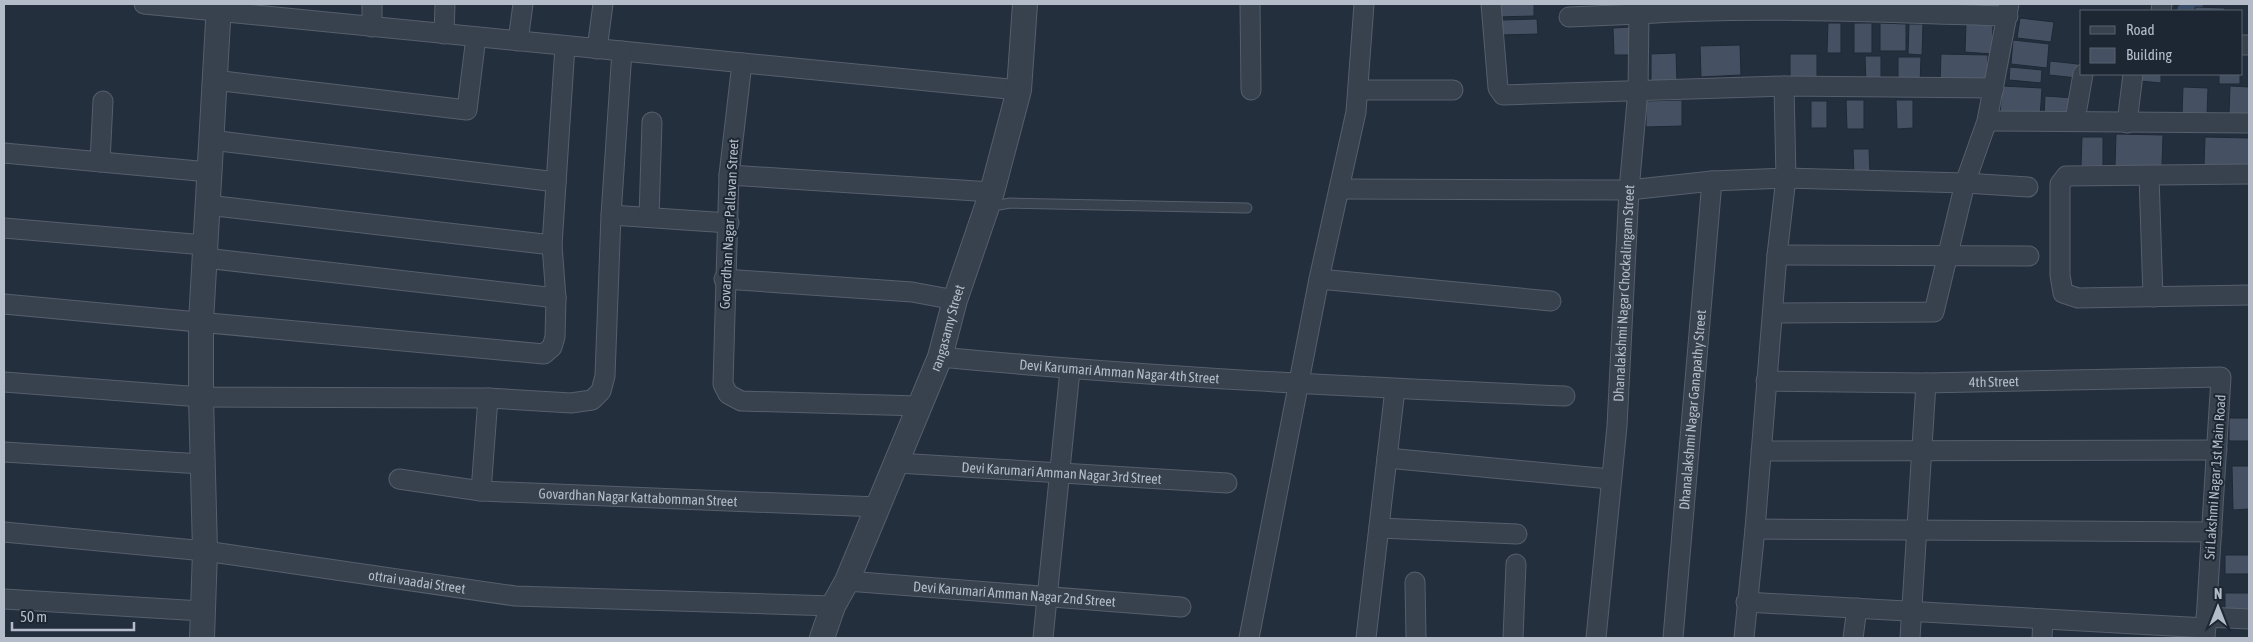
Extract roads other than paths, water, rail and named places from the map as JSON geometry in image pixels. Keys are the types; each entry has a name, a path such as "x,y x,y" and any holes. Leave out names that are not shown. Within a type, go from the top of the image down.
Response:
{"street":[{"path":"144,4 308,12 372,27 1019,90"},
{"path":"372,4 372,27"},
{"path":"444,34 445,4"},
{"path":"518,41 523,4"},
{"path":"597,50 603,4"},
{"name":"rangasamy Street","path":"822,638 833,606 847,582 940,357 955,300 990,197 1019,90 1025,4"},
{"path":"1250,4 1251,90"},
{"path":"1249,638 1319,279 1356,112 1364,4"},
{"path":"1491,4 1498,88 1501,94 1784,86 1994,88"},
{"path":"202,638 205,551 200,398 201,322 219,8"},
{"path":"1570,17 1707,10 2008,10 1987,121 1965,183 1934,312 1773,313"},
{"name":"Dhanalakshmi Nagar Chockalingam Street","path":"1596,638 1610,479 1617,426 1629,190 1638,90 1640,14"},
{"path":"214,80 467,110 476,37"},
{"path":"4,304 544,354 552,347 554,337 556,298 552,245 565,46"},
{"path":"4,382 200,398 488,398 571,403 592,400 601,392 605,376 611,215 622,51"},
{"name":"Govardhan Nagar Pallavan Street","path":"742,63 729,175 729,223 724,279 723,384 728,394 740,401 920,406"},
{"path":"2075,120 2082,75"},
{"path":"2127,123 2133,75"},
{"path":"1744,638 1746,602 1755,529 1777,255 1786,178 1784,86"},
{"path":"1358,90 1454,90"},
{"path":"100,162 103,101"},
{"path":"1987,121 2075,120 2127,123 2249,123"},
{"path":"649,217 652,122"},
{"path":"211,140 556,182"},
{"path":"4,153 209,172"},
{"path":"2249,174 2066,176 2060,184 2060,275 2063,294 2078,298 2249,295"},
{"path":"729,175 990,197"},
{"path":"2149,176 2153,297"},
{"path":"1339,189 1629,190 1712,181 1786,178 1965,183 2028,187"},
{"name":"Dhanalakshmi Nagar Ganapathy Street","path":"1673,638 1712,181"},
{"path":"208,205 552,245"},
{"path":"611,215 729,223"},
{"path":"4,228 556,298"},
{"path":"1777,255 2029,256"},
{"path":"724,279 912,292 955,300"},
{"path":"1319,279 1551,300"},
{"name":"Devi Karumari Amman Nagar 4th Street","path":"940,357 1070,370 1396,389 1565,396"},
{"path":"1043,638 1070,370"},
{"name":"4th Street","path":"1766,381 1926,383 2222,376"},
{"name":"Sri Lakshmi Nagar 1st Main Road","path":"2206,628 2222,376"},
{"path":"1910,638 1926,383"},
{"path":"1366,638 1396,389"},
{"path":"481,491 488,398"},
{"path":"1761,451 2217,450"},
{"path":"4,452 202,464"},
{"path":"1387,458 1610,479"},
{"name":"Devi Karumari Amman Nagar 3rd Street","path":"897,463 1227,483"},
{"name":"Govardhan Nagar Kattabomman Street","path":"399,479 481,491 878,507"},
{"path":"1379,528 1517,534"},
{"path":"1755,529 2212,532"},
{"name":"ottrai vaadai Street","path":"4,532 205,551 515,596 833,606"},
{"path":"1513,638 1516,564"},
{"name":"Devi Karumari Amman Nagar 2nd Street","path":"847,582 1181,607"},
{"path":"1415,582 1416,638"},
{"path":"4,599 202,611"},
{"path":"1746,602 2043,619 2116,630 2206,628 2249,619"},
{"path":"1853,638 1858,608"},
{"path":"2042,638 2043,619"}],"lane":[{"path":"990,197 999,205 1010,203 1247,208"}],"waterway":[{"path":"2187,10 2194,4"}]}
